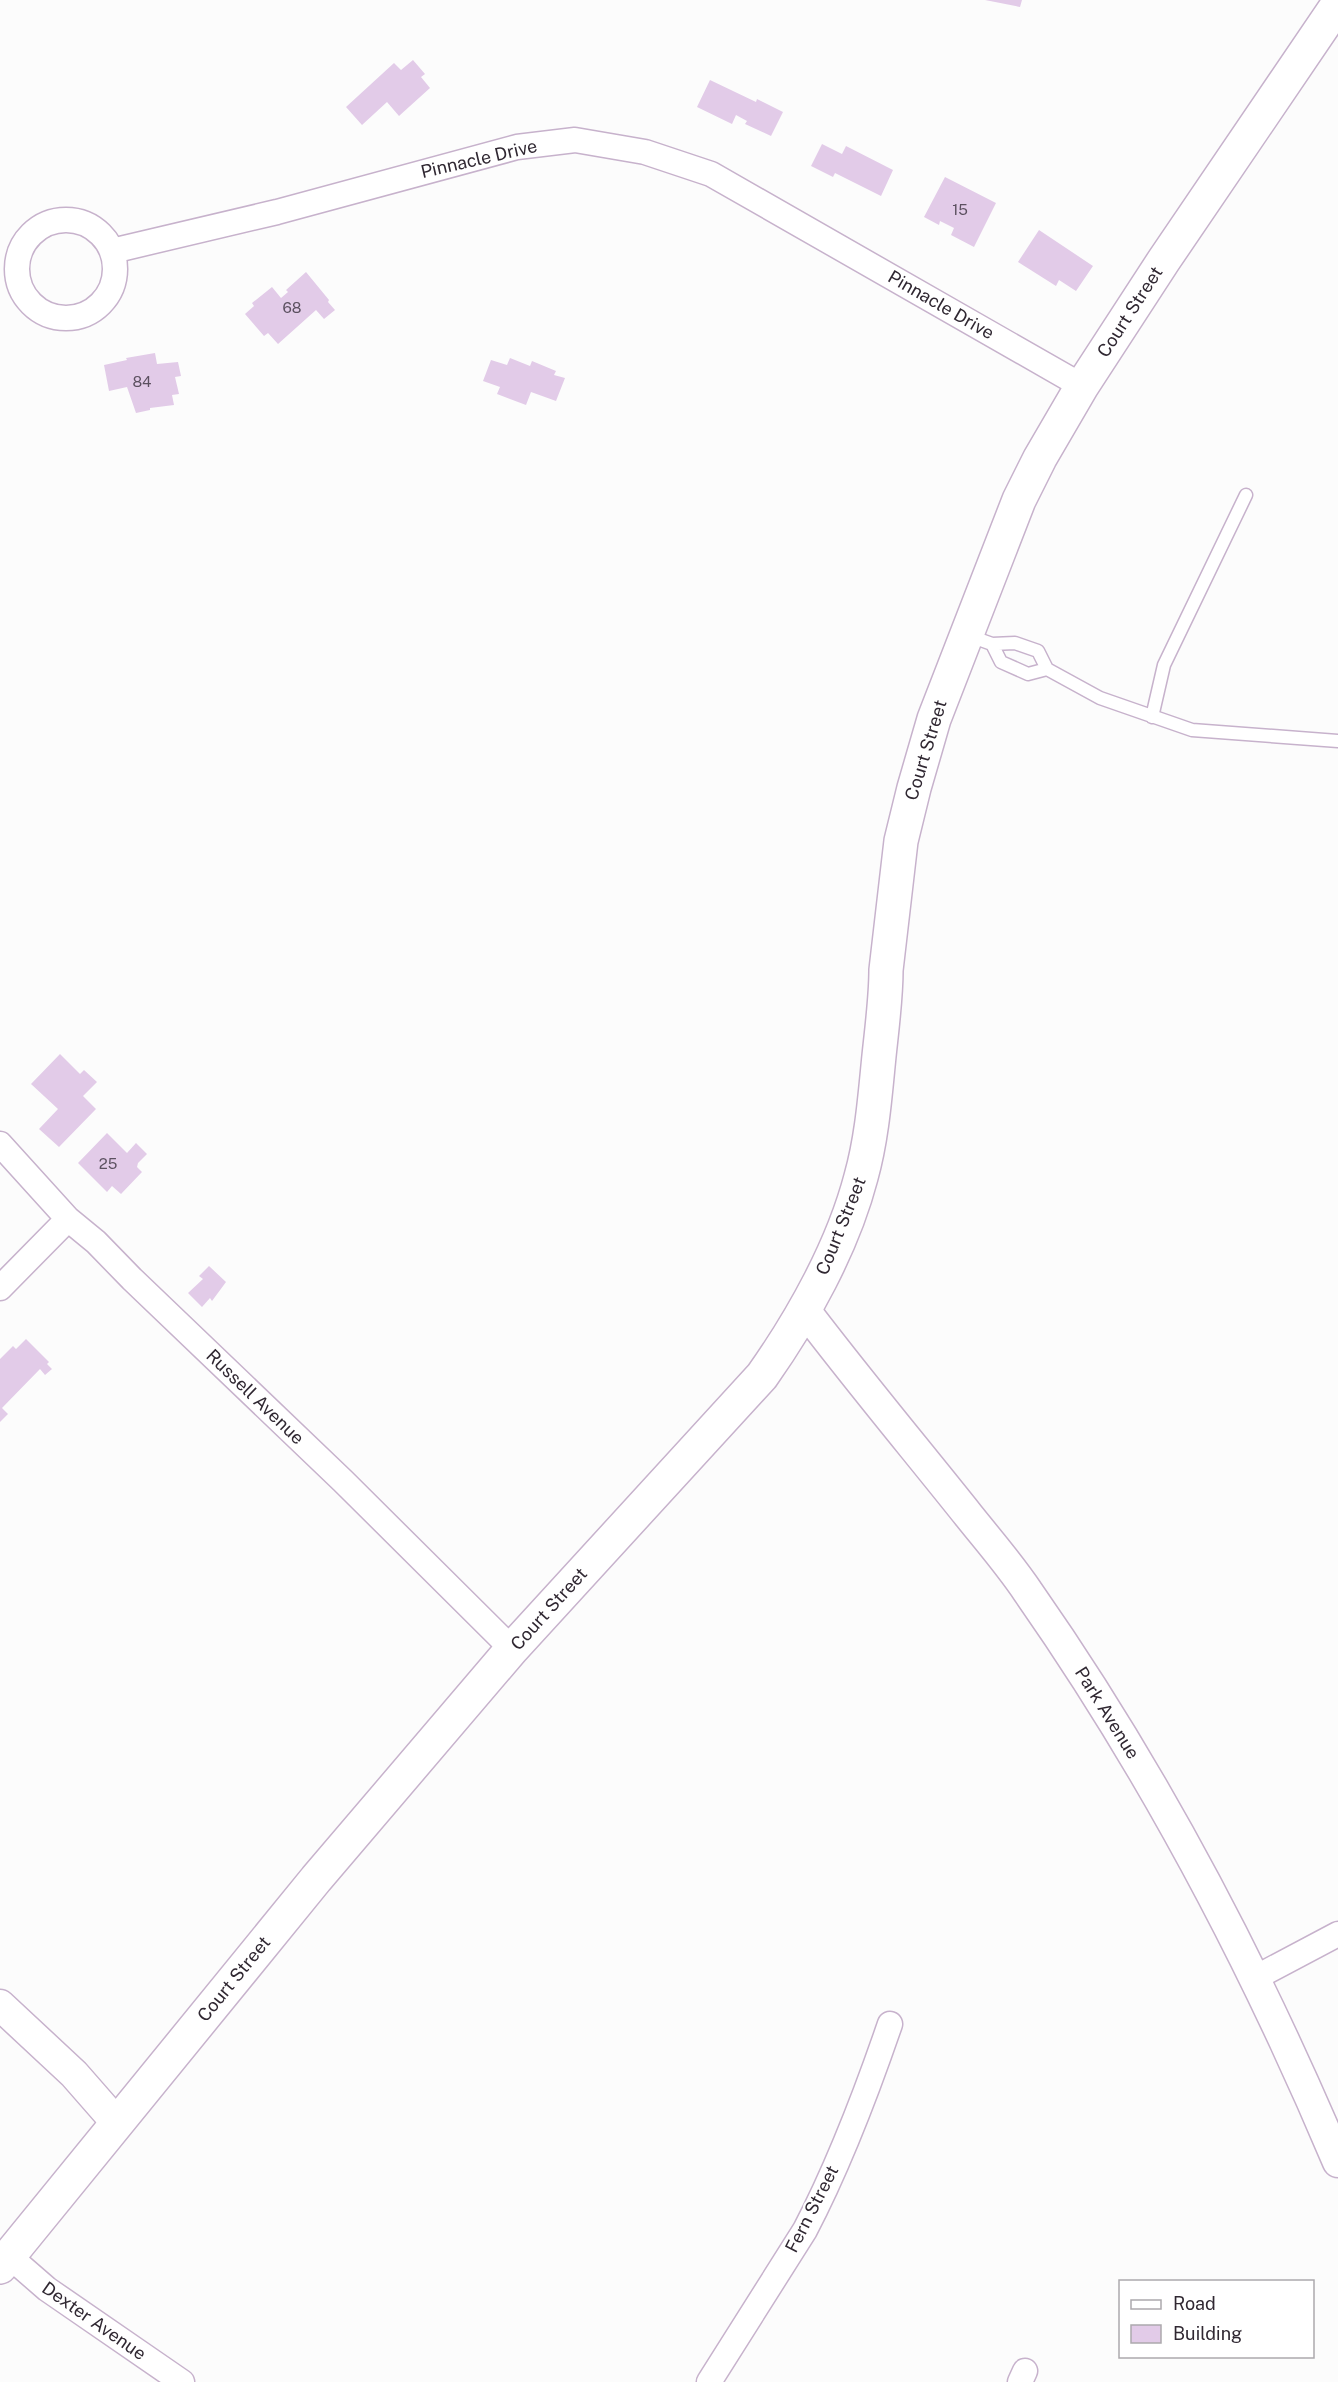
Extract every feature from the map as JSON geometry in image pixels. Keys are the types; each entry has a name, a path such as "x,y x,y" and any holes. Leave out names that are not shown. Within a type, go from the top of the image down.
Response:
{"main road":[{"name":"Court Street","path":"4,2261 316,1879 512,1649 762,1376 780,1351 831,1256 862,1176 874,1104 886,969 901,841 934,719 979,639 1019,500 1040,458 1082,386 1164,260 1338,4"}],"street":[{"name":"Pinnacle Drive","path":"112,251 278,212 517,147 575,140 645,152 711,174 1082,386"},
{"path":"64,219 84,223 93,228 101,234 112,251 115,272 110,292 96,307 78,317 57,318 38,310 24,295 16,276 18,255 27,237 44,225 64,219"},
{"name":"Russell Avenue","path":"0,1144 68,1219 96,1242 343,1481 512,1649"},
{"path":"0,1288 68,1219"},
{"name":"Park Avenue","path":"804,1310 1027,1589 1092,1686 1148,1780 1206,1885 1253,1979 1338,2162"},
{"path":"1253,1979 1338,1934"},
{"path":"0,2005 74,2074 116,2122"},
{"name":"Fern Street","path":"709,2382 816,2210 870,2082 890,2024"},
{"name":"Dexter Avenue","path":"4,2261 182,2382"}],"lane":[{"path":"1152,717 1164,665 1246,495"},
{"path":"979,639 1001,662 1028,674 1047,669"},
{"path":"979,639 1016,643 1038,651 1047,669 1100,698 1192,730 1338,741"}],"building":[{"path":"985,0 1022,0 1020,7"},
{"path":"413,60 425,74 421,77 430,88 399,116 387,102 362,125 346,107 394,63 401,70"},
{"path":"710,80 783,112 771,136 745,124 747,121 736,115 732,124 697,107"},
{"path":"822,144 842,154 846,146 893,170 881,196 835,173 833,177 811,166"},
{"path":"945,177 996,203 974,247 951,235 954,228 940,221 939,225 924,217"},
{"path":"1039,230 1093,266 1076,291 1059,280 1056,286 1018,262"},
{"path":"306,272 335,310 324,319 316,310 278,344 268,333 264,336 245,314 254,306 252,303 272,287 281,298 288,292 286,290"},
{"path":"155,353 157,364 178,362 181,376 175,377 179,394 172,395 174,405 150,408 150,410 136,413 127,387 109,391 104,365"},
{"path":"510,358 530,366 532,361 556,371 554,375 565,378 556,401 531,392 526,405 497,394 500,387 483,381 491,360 507,365"},
{"path":"60,1054 80,1074 84,1070 97,1082 83,1096 96,1109 59,1147 39,1129 58,1109 31,1084"},
{"path":"107,1133 127,1153 136,1143 147,1154 138,1163 137,1167 142,1172 121,1194 112,1186 107,1192 78,1163"},
{"path":"209,1266 226,1282 212,1301 210,1298 202,1307 188,1293 203,1279 199,1276"},
{"path":"26,1339 49,1362 47,1364 52,1369 45,1375 40,1369 2,1408 8,1414 0,1422 0,1359 13,1346 16,1349"}]}
